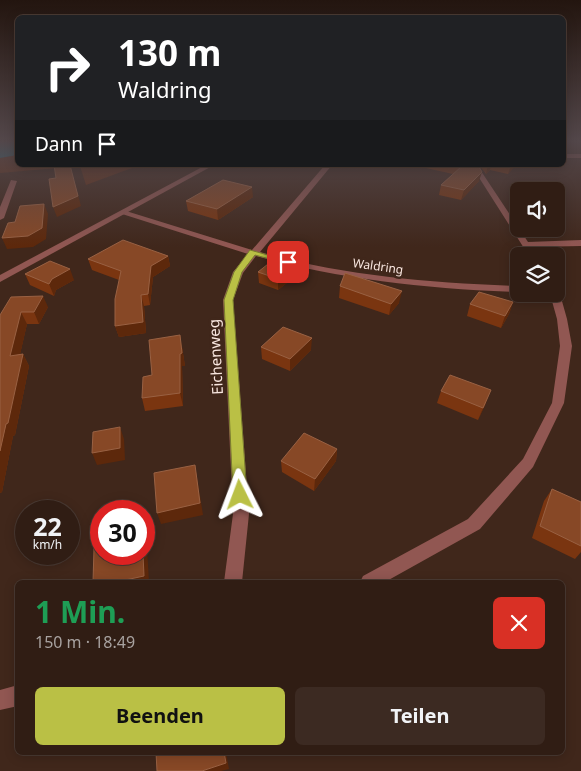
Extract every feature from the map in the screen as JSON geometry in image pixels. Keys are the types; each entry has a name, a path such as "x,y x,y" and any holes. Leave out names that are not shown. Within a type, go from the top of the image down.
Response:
{"street":[{"path":"0,279 190,176"},
{"name":"Eichenweg","path":"233,580 241,514 228,300 238,272 319,176"},
{"path":"481,176 526,245 581,243"},
{"path":"0,218 13,181"},
{"name":"Waldring","path":"123,213 306,266 364,277 449,287 510,289"},
{"path":"373,580 474,524 528,463 558,403 566,346 557,302"},
{"path":"0,700 15,696"}],"shaded area":[{"path":"83,176 110,176 86,185"}],"building":[{"path":"56,176 73,176 78,196 53,207 49,179 56,178"},
{"path":"451,176 478,176 464,190 441,185"},
{"path":"223,180 252,187 217,209 186,201"},
{"path":"44,204 42,228 28,236 2,238 8,223 15,222 20,206"},
{"path":"123,240 168,256 151,266 148,294 141,295 143,322 115,326 115,299 121,271 88,259"},
{"path":"273,260 293,267 278,279 258,272"},
{"path":"50,261 70,269 52,279 49,284 25,274"},
{"path":"345,273 402,291 391,304 340,286"},
{"path":"479,292 513,302 505,316 470,304"},
{"path":"43,296 34,312 21,312 10,356 23,354 0,451 0,315 11,297"},
{"path":"283,327 312,338 290,359 261,347"},
{"path":"180,335 182,353 180,354 180,393 142,398 143,377 152,375 149,340"},
{"path":"450,375 491,390 483,408 441,391"},
{"path":"120,427 120,448 92,453 93,432"},
{"path":"304,433 337,449 315,479 281,461"},
{"path":"195,465 200,503 157,513 154,473"},
{"path":"552,489 581,502 581,546 540,526"},
{"path":"94,565 144,565 144,576 125,580 93,580"},
{"path":"156,755 225,755 226,763 202,771 157,771"}],"route":[{"path":"240,495 228,300 232,284 238,272 253,252 288,262"}]}
